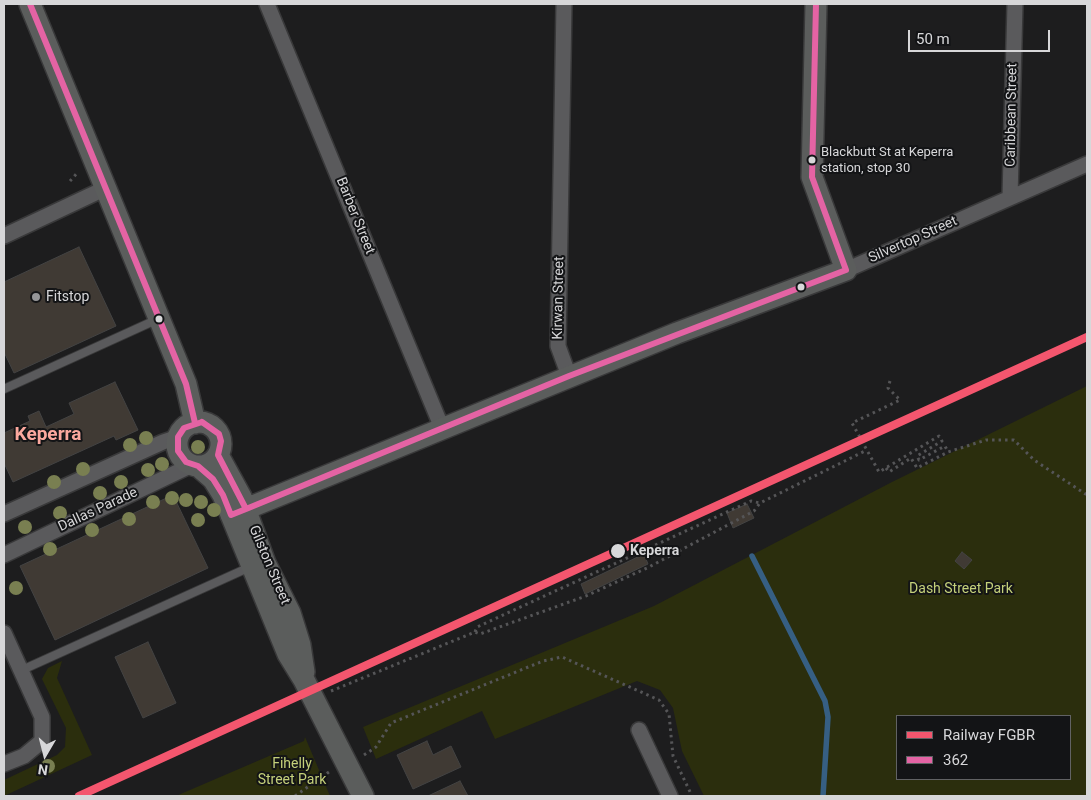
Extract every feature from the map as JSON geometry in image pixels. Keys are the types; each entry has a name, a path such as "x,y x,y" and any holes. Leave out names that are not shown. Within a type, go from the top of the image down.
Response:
{"street":[{"path":"30,4 186,384 195,423"},
{"name":"Barber Street","path":"268,4 442,428"},
{"name":"Kirwan Street","path":"564,4 558,346 569,376"},
{"path":"816,4 812,177 846,270"},
{"name":"Caribbean Street","path":"1010,197 1015,4"},
{"name":"Silvertop Street","path":"569,376 677,332 846,270 1087,164"},
{"path":"4,236 106,188"},
{"path":"238,512 569,376"},
{"path":"195,423 209,425 219,434 221,441 218,455 209,464 195,465 186,462 178,451 178,438 184,428 195,423"},
{"path":"4,514 155,446 178,438"},
{"name":"Gilston Street","path":"218,455 258,564 296,629 303,663 304,680 363,796"},
{"name":"Gilston Street","path":"195,465 219,488 238,512"},
{"name":"Dallas Parade","path":"4,555 195,465"},
{"path":"4,633 42,717 42,741 24,756 4,764"},
{"path":"639,730 670,796"}],"lane":[{"path":"4,389 160,318"},
{"path":"22,670 258,564"}],"path":[{"path":"70,181 79,171"},
{"path":"890,381 888,388 900,400 852,423 879,472 939,436 942,440 917,456 920,460 944,446 948,452"},
{"path":"886,468 889,472 912,458 917,468 948,452 986,440 1014,440 1034,460 1087,495"},
{"path":"323,694 475,632 480,634 586,596 650,567 746,515 760,503 867,450"},
{"path":"475,632 477,627 742,505 751,501 760,503"},
{"path":"357,758 376,747 391,723 543,661 562,657 659,700 669,714 673,756 692,796"},
{"path":"295,796 330,772"}],"green space":[{"name":"Dash Street Park","path":"1087,386 1087,796 704,796 682,751 673,708 660,690 637,681 495,739 482,711 376,759 363,727 654,606 892,482"},
{"path":"62,661 57,678 92,755 4,796 4,780 57,755 65,747 66,728 42,679 48,668"},
{"name":"Fihelly Street Park","path":"305,737 330,796 176,796 304,741"}],"building":[{"path":"79,247 116,326 14,373 4,352 4,282"},
{"path":"115,382 138,430 116,440 114,436 13,482 4,463 4,433 30,421 28,416 39,411 46,427 74,414 69,403"},
{"path":"173,495 208,568 55,640 20,566"},
{"path":"747,504 754,518 733,528 727,513"},
{"path":"962,552 972,560 964,569 955,561"},
{"path":"644,554 648,564 585,594 581,584"},
{"path":"148,642 176,703 143,718 115,657"},
{"path":"427,741 433,755 451,746 461,767 413,789 397,755"},
{"path":"460,781 468,796 428,796"}],"waterway":[{"path":"752,556 825,701 828,717 823,796"}],"rail line":[{"name":"FGBR","path":"79,796 1087,337"}],"transit line":[{"name":"362","path":"30,4 186,384 195,423"},
{"name":"362","path":"816,4 812,177 846,270"},
{"name":"362","path":"246,509 569,376 846,270"},
{"name":"362","path":"202,422 219,434 221,441 218,455 246,509 231,515 223,495 213,479 198,466 186,462 178,451 178,437 184,428 202,422"}],"place":[{"name":"Blackbutt St at Keperra station, stop 30","path":"812,160"},
{"name":"Fitstop","path":"36,297"},
{"name":"Keperra","path":"618,551"}],"district":[{"name":"Keperra","path":"48,435"}]}
